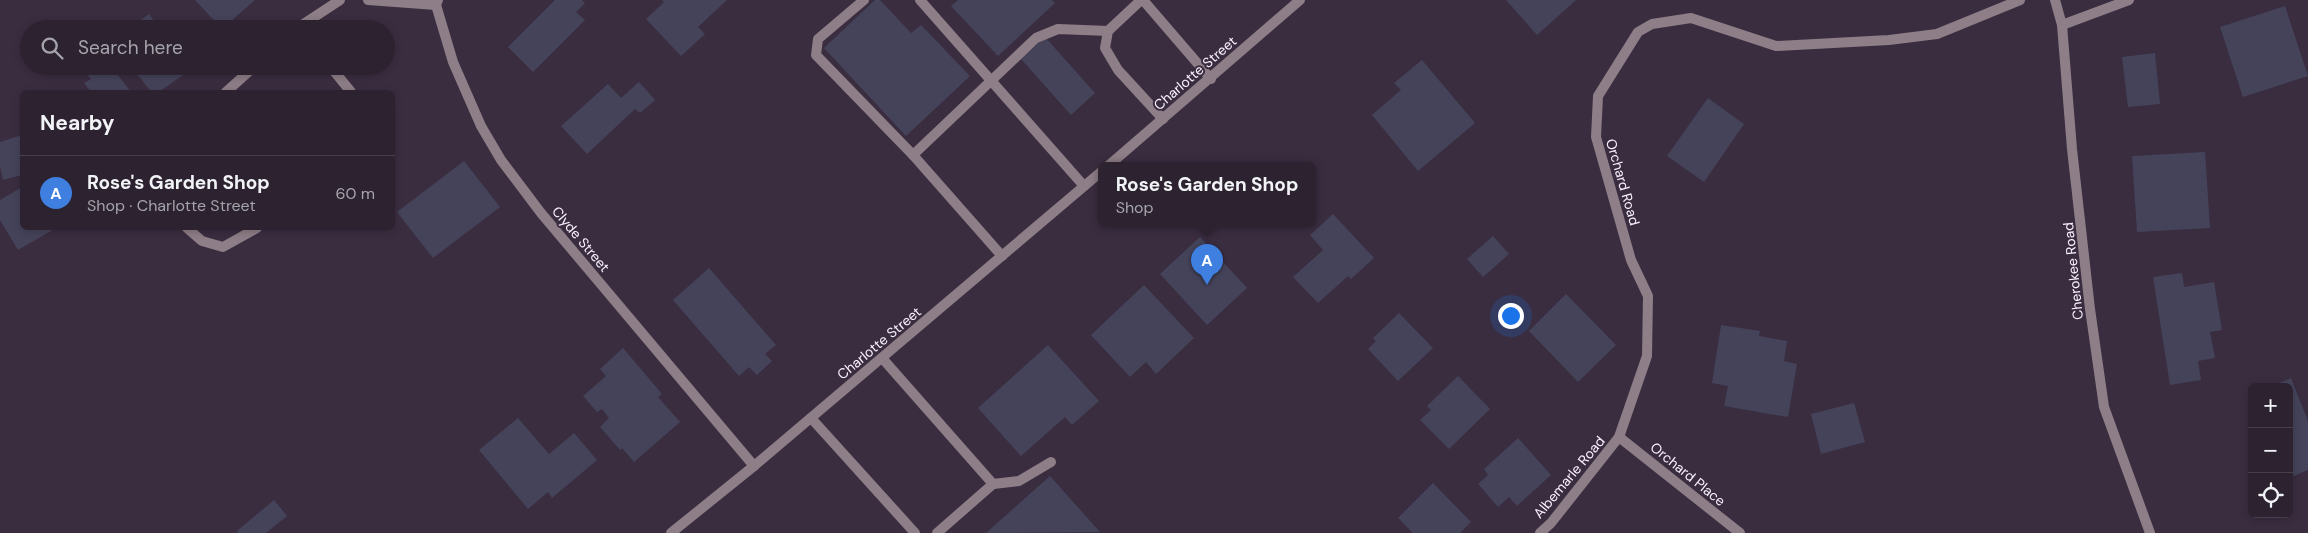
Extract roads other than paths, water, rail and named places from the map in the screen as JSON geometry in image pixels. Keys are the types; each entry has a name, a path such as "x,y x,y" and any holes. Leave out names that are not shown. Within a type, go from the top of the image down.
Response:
{"street":[{"path":"309,20 340,0"},
{"path":"368,0 437,3"},
{"path":"864,0 818,39 816,55 913,155 1002,256"},
{"path":"920,0 1084,186"},
{"path":"1163,119 1118,70 1105,48 1108,31 1142,0 1211,78"},
{"name":"Charlotte Street","path":"1113,162 1300,0"},
{"name":"Orchard Road","path":"1619,437 1647,356 1648,296 1631,260 1614,202 1596,137 1597,112 1598,96 1638,32 1652,24 1691,18 1776,46 1889,40 1937,34 2020,0"},
{"name":"Cherokee Road","path":"2055,0 2062,24 2072,149 2090,309 2104,407 2150,533"},
{"path":"2062,24 2129,0"},
{"name":"Clyde Street","path":"437,3 453,62 481,126 502,160 541,213 754,466"},
{"path":"913,155 1036,38 1058,29 1108,31"},
{"path":"228,90 245,75"},
{"path":"337,75 349,90"},
{"name":"Charlotte Street","path":"671,533 754,466 1098,174"},
{"path":"189,230 202,241 223,247 253,230"},
{"path":"882,358 993,484"},
{"path":"811,418 915,533"},
{"name":"Albemarle Road","path":"1540,533 1551,523 1619,437"},
{"name":"Orchard Place","path":"1619,437 1740,533"},
{"path":"937,533 993,484 1019,481 1051,462"}],"place":[{"name":"Rose's Garden Shop","path":"1207,285"}]}
